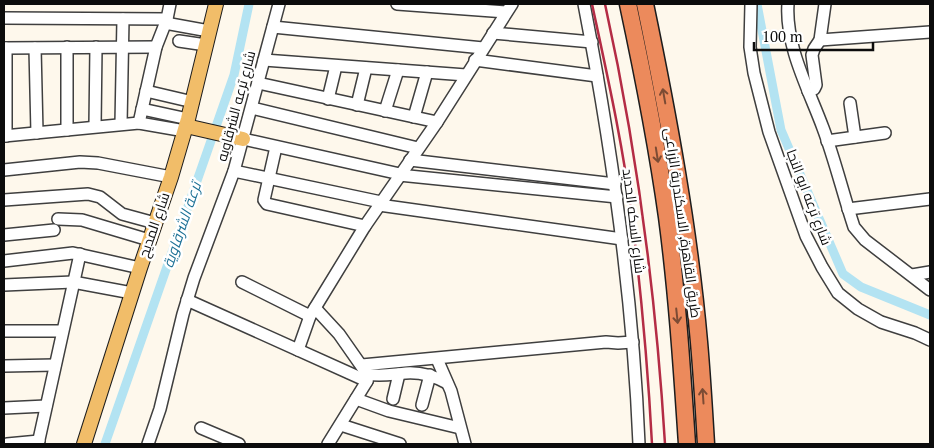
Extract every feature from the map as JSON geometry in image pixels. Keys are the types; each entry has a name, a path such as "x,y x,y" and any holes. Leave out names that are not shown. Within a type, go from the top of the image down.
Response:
{"highway":[{"name":"طريق القاهرة, الاسكندرية الزراعى","path":"628,4 647,91 667,218 680,343 687,444"},
{"name":"طريق القاهرة, الاسكندرية الزراعى","path":"645,4 662,87 685,223 699,341 706,444"}],"main road":[{"name":"شارع المديح","path":"84,444 149,240 190,126 193,102 216,4"},
{"path":"190,126 239,138"}],"street":[{"path":"139,123 156,47 170,4"},
{"name":"شارع ترعه الشرقاويه","path":"152,443 187,300 234,171 239,138 252,108 279,4"},
{"path":"397,4 509,8"},
{"name":"شارع السكه الحديد","path":"584,4 617,197 633,342 639,444"},
{"name":"شارع ترعه ابو النجا","path":"751,4 750,47 754,73 769,132 806,236 822,267 838,293 858,310 881,322 898,326 930,340"},
{"path":"788,4 788,26 808,91 827,141 857,232 930,290"},
{"path":"808,91 814,90 816,85 812,55 820,40 825,4 831,4"},
{"path":"298,350 313,312 365,226 437,122 509,8"},
{"path":"4,18 166,21 209,31"},
{"path":"121,124 123,19"},
{"path":"273,27 483,48"},
{"path":"820,40 930,32"},
{"path":"493,33 592,42"},
{"path":"179,41 206,45"},
{"path":"67,47 67,130"},
{"path":"95,126 96,47"},
{"path":"156,47 5,48 5,136 139,123 190,126"},
{"path":"35,48 37,133"},
{"path":"264,60 466,75"},
{"path":"475,60 597,76"},
{"path":"328,99 336,66"},
{"path":"357,105 366,68"},
{"path":"385,111 398,70"},
{"path":"414,117 427,72"},
{"path":"258,82 437,122"},
{"path":"146,91 193,102"},
{"path":"850,103 855,137"},
{"path":"252,108 418,148"},
{"path":"142,110 190,126"},
{"path":"827,141 885,133"},
{"path":"239,138 400,175 617,197"},
{"path":"276,147 264,200 269,205 365,226"},
{"path":"410,160 615,184"},
{"path":"4,170 80,162 98,162 171,177"},
{"path":"234,171 380,204 622,239"},
{"path":"4,200 88,194 100,197 122,214 155,223"},
{"path":"848,209 930,199"},
{"path":"4,235 82,220 149,240"},
{"path":"4,261 73,253 140,268"},
{"path":"5,441 38,443 80,254"},
{"path":"912,275 930,272"},
{"path":"4,285 73,282 132,293"},
{"path":"242,282 313,312 339,334 365,373"},
{"path":"187,300 298,350 365,373 379,376 414,373 430,375 447,383"},
{"path":"4,331 62,331"},
{"path":"365,373 437,359 606,342 633,342"},
{"path":"437,359 455,405 465,444"},
{"path":"4,366 55,365"},
{"path":"328,444 356,399 365,373"},
{"path":"393,399 399,374"},
{"path":"422,405 430,375"},
{"path":"356,399 389,411 460,428"},
{"path":"4,408 46,406"},
{"path":"341,424 400,444"},
{"path":"201,428 239,444"}],"waterway":[{"name":"ترعة الشرقاوية","path":"105,444 234,75 249,4"},
{"path":"757,4 781,130 843,274 861,287 930,315"}],"railway":[{"path":"592,4 619,136 632,217 644,330 652,444"},
{"path":"605,4 627,113 644,223 656,333 665,444"}]}
